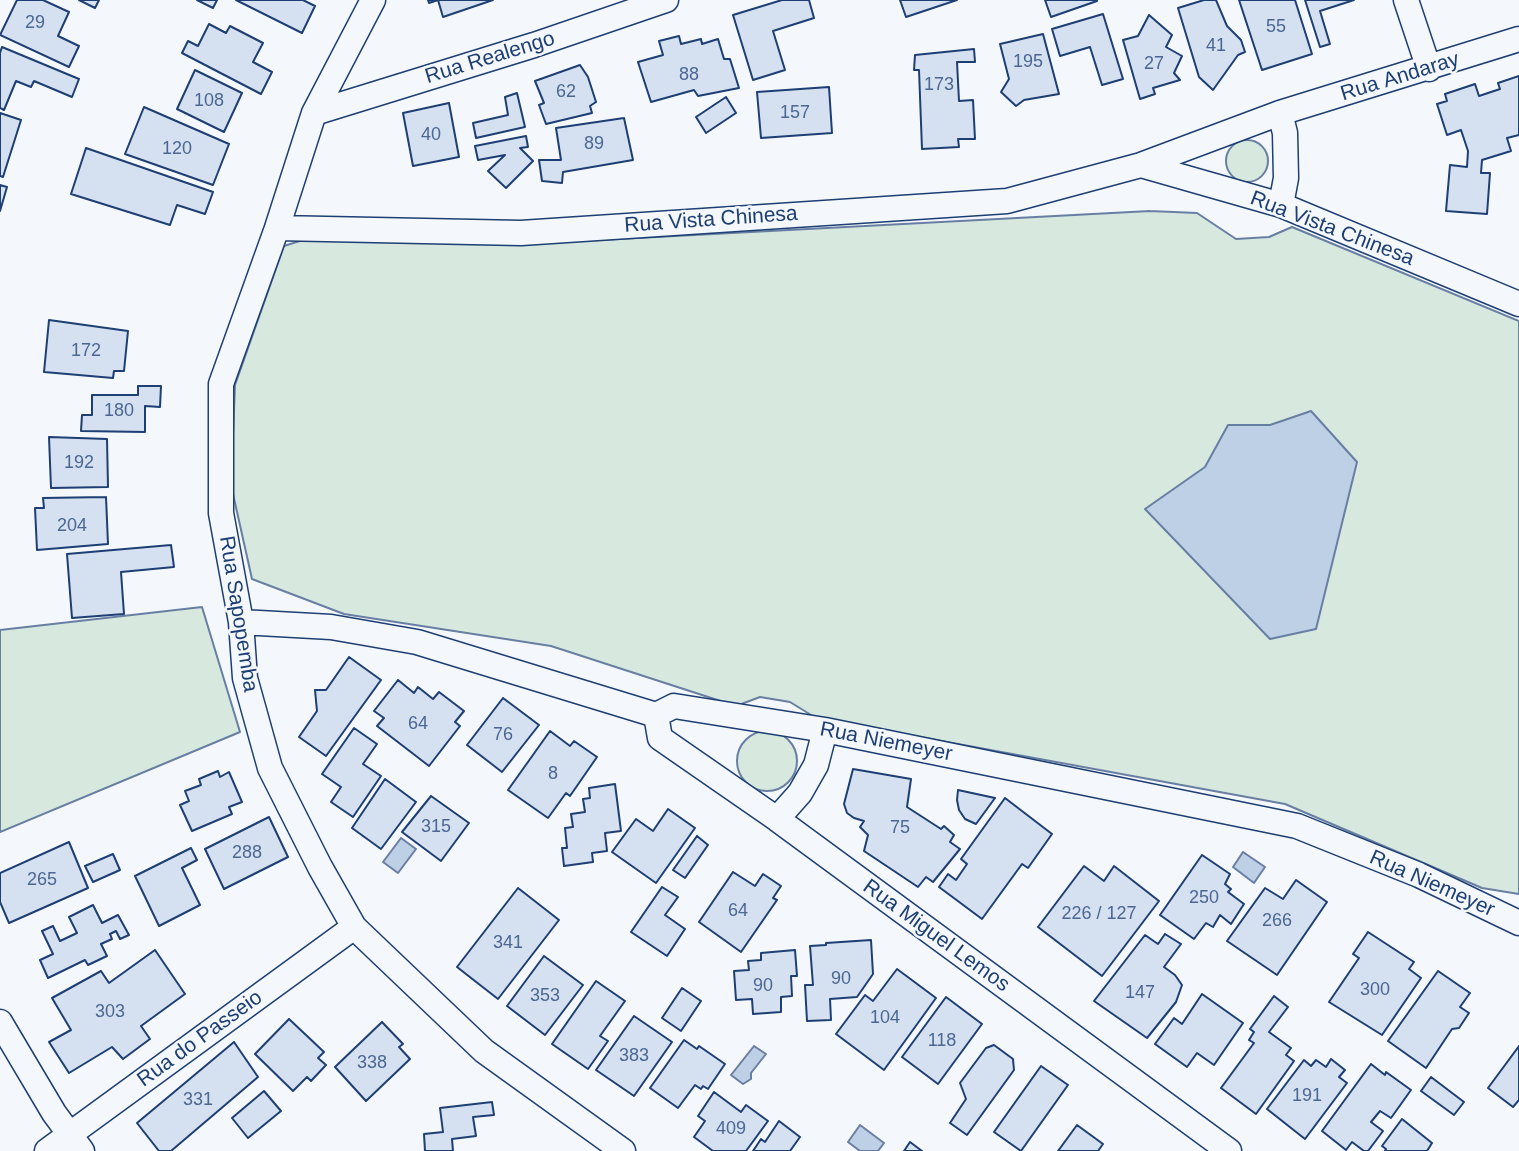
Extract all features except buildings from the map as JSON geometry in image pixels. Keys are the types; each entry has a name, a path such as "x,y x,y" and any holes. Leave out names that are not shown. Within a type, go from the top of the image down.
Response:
{"street":[{"name":"Rua Sapopemba","path":"373,0 314,113 277,228 221,384 221,513 241,622 245,678 270,768 354,927 484,1051 623,1151"},
{"name":"Rua Realengo","path":"314,113 534,45 666,0"},
{"path":"1406,0 1429,69"},
{"name":"Rua Andaray","path":"1280,113 1519,39"},
{"path":"1280,113 1285,133 1286,178 1281,205"},
{"name":"Rua Vista Chinesa","path":"277,228 521,233 1007,201 1141,165 1280,113"},
{"name":"Rua Vista Chinesa","path":"1141,165 1281,205 1519,304"},
{"name":"Rua Niemeyer","path":"241,622 331,626 417,642 656,715 674,706 825,730 1297,827 1419,875 1519,923"},
{"name":"Rua Miguel Lemos","path":"656,715 660,738 777,819 1229,1151"},
{"path":"777,819 800,793 816,765 825,730"},
{"name":"Rua do Passeio","path":"47,1151 76,1143 354,927"},
{"path":"0,1022 54,1113 76,1143"}],"shaded area":[{"path":"1247,140 1262,146 1268,161 1262,176 1247,182 1232,176 1226,161 1232,146"},
{"path":"1150,211 1197,213 1236,239 1269,237 1292,227 1519,321 1519,894 1482,888 1285,804 816,718 790,702 760,697 736,706 551,646 344,614 252,579 231,485 235,385 284,246 306,239 523,244"},
{"path":"202,607 240,732 0,832 0,630"},
{"path":"767,731 784,736 792,744 797,761 792,778 784,786 767,791 750,786 742,778 737,761 742,744 750,736"}],"water":[{"path":"1311,411 1357,462 1316,629 1270,639 1145,509 1205,467 1228,425 1270,425"},
{"path":"401,838 416,849 398,873 383,862"},
{"path":"1243,852 1265,867 1254,883 1233,867"},
{"path":"754,1046 766,1054 751,1073 751,1079 743,1084 731,1075"},
{"path":"860,1125 884,1143 878,1151 860,1151 848,1142"}]}
